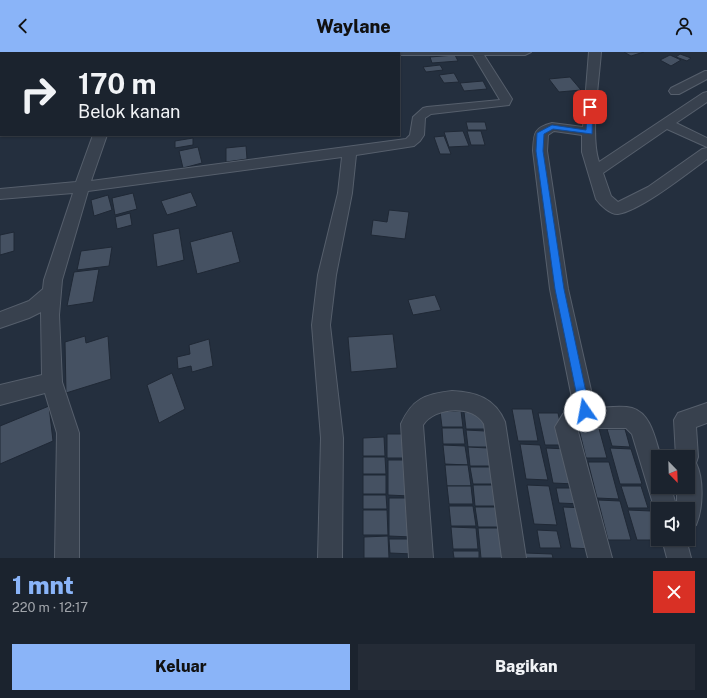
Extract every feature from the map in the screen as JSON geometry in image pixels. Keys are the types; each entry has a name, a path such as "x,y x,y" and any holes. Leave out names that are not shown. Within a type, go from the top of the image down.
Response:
{"street":[{"path":"383,52 525,52"},
{"path":"0,194 82,187 404,144 413,141 419,133 419,117 427,111 502,104 505,102 506,99 503,93 476,52"},
{"path":"595,52 591,94 590,152 604,199 617,209 638,200 665,183 707,152"},
{"path":"675,91 707,74"},
{"path":"595,171 707,96"},
{"path":"666,123 707,143"},
{"path":"585,411 560,289 540,151 541,133 552,127 590,132"},
{"path":"67,558 68,433 52,382 50,315 53,280 100,136"},
{"path":"330,558 332,438 321,326 327,275 345,193 349,151"},
{"path":"0,320 30,311 46,301 52,291"},
{"path":"0,395 52,382"},
{"path":"421,558 412,424 423,408 443,401 480,405 492,415 514,558"},
{"path":"686,450 684,420 707,413"},
{"path":"600,558 566,427 576,418 631,418 641,428 651,462"},
{"path":"676,546 680,558"},
{"path":"680,558 683,546"}],"building":[{"path":"624,52 644,52 631,56"},
{"path":"680,54 691,58 687,61 676,57"},
{"path":"455,55 458,61 432,63 430,57"},
{"path":"670,55 681,60 671,66 660,60"},
{"path":"440,65 443,70 426,72 423,67"},
{"path":"454,73 459,82 444,83 439,75"},
{"path":"570,77 581,90 559,92 549,79"},
{"path":"483,81 487,89 464,91 460,83"},
{"path":"466,122 485,122 487,130 468,130"},
{"path":"463,131 469,146 449,147 444,132"},
{"path":"467,131 481,131 485,145 471,145"},
{"path":"444,136 451,154 440,154 434,137"},
{"path":"193,138 193,145 175,148 175,141"},
{"path":"246,146 247,159 226,162 226,148"},
{"path":"198,147 202,163 183,168 179,151"},
{"path":"191,192 197,206 167,215 161,201"},
{"path":"133,193 137,209 115,215 112,198"},
{"path":"108,195 112,210 94,216 91,200"},
{"path":"389,210 409,212 405,239 371,235 373,220 387,222"},
{"path":"130,213 132,225 117,229 115,217"},
{"path":"179,228 184,260 157,267 153,234"},
{"path":"232,231 240,262 197,274 190,242"},
{"path":"14,232 14,251 0,255 0,235"},
{"path":"112,247 109,266 77,270 81,251"},
{"path":"99,269 93,302 67,306 74,272"},
{"path":"435,295 441,310 413,315 408,300"},
{"path":"393,334 397,368 351,372 348,337"},
{"path":"85,336 86,343 108,336 111,379 66,393 65,342"},
{"path":"209,339 213,366 192,372 191,366 178,369 177,357 190,354 189,345"},
{"path":"172,373 185,409 159,423 147,385"},
{"path":"49,406 53,441 0,464 0,426"},
{"path":"512,409 532,409 538,441 518,441"},
{"path":"440,411 461,411 463,427 442,427"},
{"path":"464,412 483,413 485,429 466,429"},
{"path":"538,413 558,413 565,445 545,445"},
{"path":"578,425 598,425 607,458 586,458"},
{"path":"442,428 463,428 465,444 443,444"},
{"path":"607,429 625,429 630,447 612,446"},
{"path":"466,430 485,431 488,447 468,447"},
{"path":"387,434 407,434 408,458 387,458"},
{"path":"384,437 385,456 363,456 363,438"},
{"path":"520,444 540,445 548,480 526,479"},
{"path":"443,445 465,446 468,465 445,464"},
{"path":"468,447 488,448 491,466 470,466"},
{"path":"546,448 567,449 575,484 553,483"},
{"path":"610,448 631,449 642,484 620,484"},
{"path":"363,457 385,457 386,474 363,474"},
{"path":"388,460 408,460 410,496 388,495"},
{"path":"588,462 609,462 619,499 597,498"},
{"path":"445,465 468,465 471,486 447,486"},
{"path":"470,467 491,467 493,484 473,484"},
{"path":"363,475 386,475 386,494 363,494"},
{"path":"473,485 493,485 496,506 475,506"},
{"path":"527,485 549,486 557,525 534,524"},
{"path":"447,486 471,486 473,504 449,504"},
{"path":"621,486 641,486 648,508 628,508"},
{"path":"556,488 578,488 582,504 559,503"},
{"path":"363,495 386,495 387,509 363,509"},
{"path":"389,498 410,498 412,537 389,536"},
{"path":"598,500 620,501 631,540 608,540"},
{"path":"449,506 473,506 476,526 451,526"},
{"path":"475,507 497,507 499,527 478,527"},
{"path":"563,507 585,508 595,549 571,548"},
{"path":"363,510 387,510 388,535 363,535"},
{"path":"628,510 651,511 651,540 637,540"},
{"path":"451,527 476,528 478,549 453,549"},
{"path":"478,528 499,528 504,558 481,558"},
{"path":"537,530 557,531 561,548 540,548"},
{"path":"388,536 389,558 364,558 364,537"},
{"path":"389,539 413,539 413,554 390,553"},
{"path":"453,551 479,551 479,558 454,558"},
{"path":"525,553 552,554 553,558 525,558"}],"route":[{"path":"585,411 560,289 540,151 541,133 552,127 590,132 590,107"}]}
